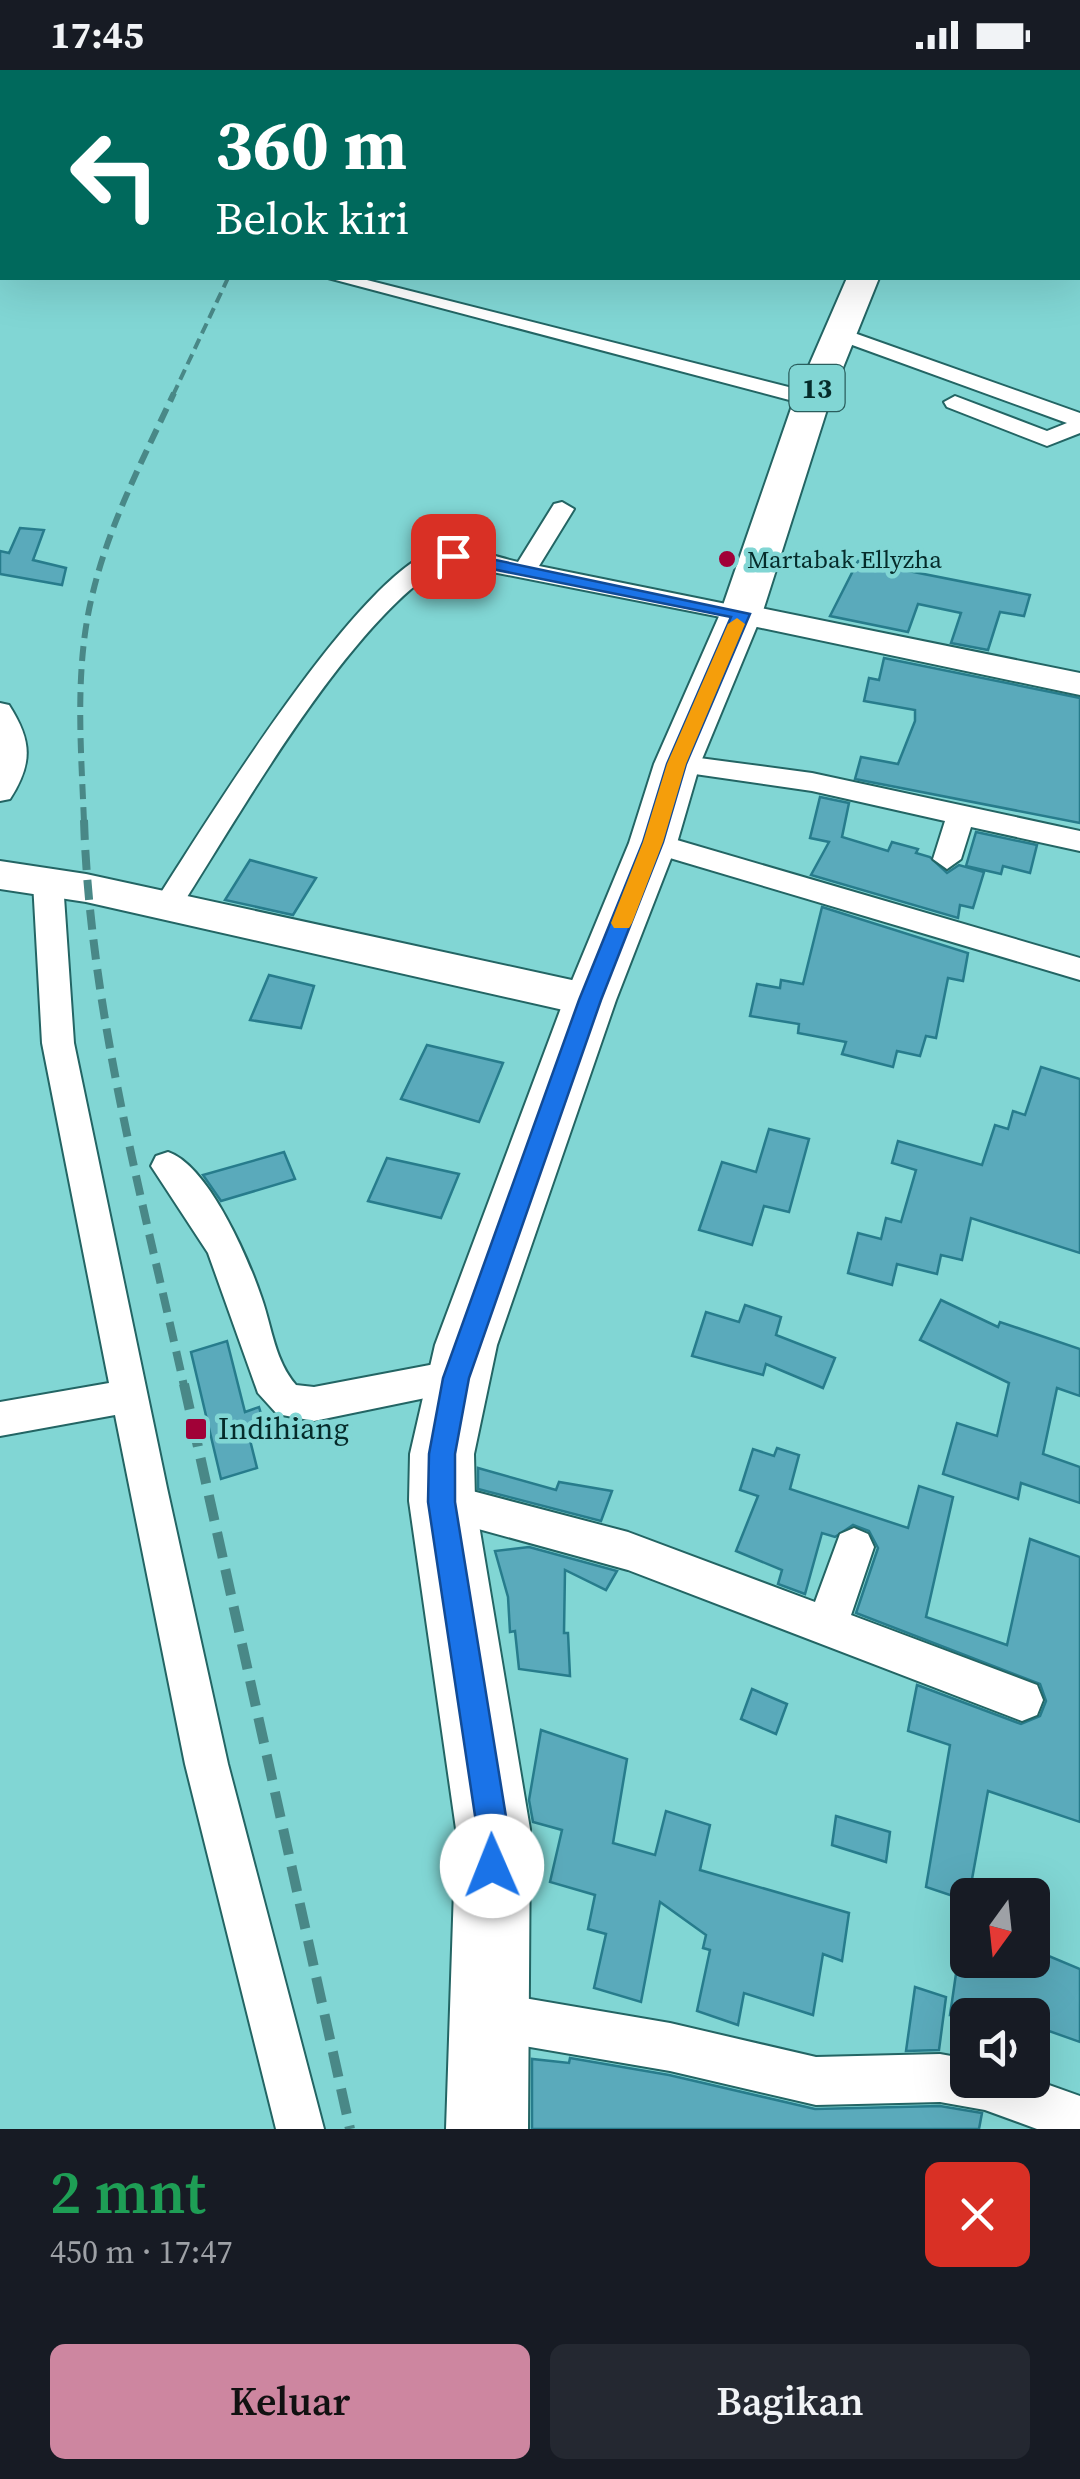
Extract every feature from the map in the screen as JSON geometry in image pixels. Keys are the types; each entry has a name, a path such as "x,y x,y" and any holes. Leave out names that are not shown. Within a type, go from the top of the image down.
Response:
{"highway":[{"name":"13","path":"486,2129 493,1829 442,1502 442,1454 456,1378 590,1000 653,842 676,764 741,614 812,400 862,280"}],"street":[{"path":"364,280 812,400"},
{"path":"840,334 1079,425"},
{"path":"955,402 1047,439 1079,425"},
{"path":"524,571 562,509"},
{"path":"168,906 278,732 404,581 442,556 1080,684"},
{"path":"0,712 16,734 16,760 0,792"},
{"path":"676,764 812,782 961,812 1080,842"},
{"path":"948,859 961,812"},
{"path":"653,842 1080,969"},
{"path":"0,875 168,906 590,1000"},
{"path":"48,882 58,1043 169,1606 259,1983 300,2129"},
{"path":"168,1166 190,1189 239,1284 264,1368 280,1396 291,1403 314,1404 456,1378"},
{"path":"0,1419 84,1408 130,1396"},
{"path":"442,1502 622,1549 1022,1700"},
{"path":"828,1624 854,1547"},
{"path":"488,2016 670,2047 816,2081 940,2078 1080,2120"}],"building":[{"path":"20,528 44,530 33,560 66,568 62,585 0,574 0,551 9,553"},
{"path":"858,561 1030,595 1024,616 1000,612 988,650 951,643 961,613 918,604 908,632 830,616"},
{"path":"884,658 1080,698 1080,823 855,779 861,757 898,764 915,721 915,710 864,701 869,678 879,680"},
{"path":"820,797 849,803 842,837 888,851 892,842 918,849 916,853 930,857 947,873 959,865 984,872 973,908 960,905 958,918 811,875 829,842 810,838"},
{"path":"976,832 1037,845 1030,873 1003,866 1001,874 966,866"},
{"path":"250,860 316,878 293,915 225,900"},
{"path":"822,907 968,953 963,981 948,978 936,1038 926,1036 920,1056 897,1051 893,1067 842,1054 846,1042 798,1033 799,1024 750,1016 757,984 780,988 781,980 803,984"},
{"path":"269,975 314,986 301,1028 250,1020"},
{"path":"427,1045 503,1063 479,1122 401,1099"},
{"path":"1041,1067 1080,1079 1080,1253 971,1218 962,1260 941,1255 937,1274 897,1264 892,1285 848,1273 858,1233 881,1239 886,1218 901,1222 916,1170 892,1163 898,1141 982,1165 995,1125 1008,1129 1013,1111 1025,1115"},
{"path":"769,1129 809,1139 789,1212 764,1206 752,1245 699,1230 722,1162 756,1172"},
{"path":"284,1152 295,1179 221,1201 203,1175"},
{"path":"387,1158 459,1174 441,1218 368,1201"},
{"path":"941,1300 998,1327 1000,1322 1080,1349 1080,1396 1057,1388 1043,1454 1080,1467 1080,1503 1021,1483 1018,1499 943,1474 957,1423 997,1436 1009,1383 920,1340"},
{"path":"745,1305 781,1317 776,1335 835,1358 823,1388 766,1364 763,1375 692,1356 706,1312 739,1322"},
{"path":"227,1341 245,1412 259,1407 266,1431 249,1436 257,1468 221,1479 191,1352"},
{"path":"777,1448 799,1455 790,1489 908,1528 919,1486 953,1497 926,1617 1007,1645 1030,1539 1080,1557 1080,1822 988,1791 972,1878 950,1878 950,1895 926,1887 950,1745 908,1731 917,1685 1021,1724 1040,1716 1046,1701 1040,1684 856,1613 878,1548 869,1531 853,1525 835,1537 822,1533 805,1594 778,1584 782,1570 736,1551 758,1496 740,1490 753,1449 774,1456"},
{"path":"478,1468 556,1490 559,1482 612,1491 601,1521 478,1489"},
{"path":"529,1547 617,1571 606,1590 565,1570 564,1633 568,1633 570,1676 519,1669 515,1631 510,1632 508,1597 495,1551"},
{"path":"752,1689 787,1704 776,1734 741,1719"},
{"path":"541,1730 627,1759 613,1843 655,1855 666,1811 710,1825 700,1870 849,1913 842,1961 823,1954 813,2015 744,1993 738,2025 697,2011 710,1950 703,1948 706,1935 660,1902 641,2002 594,1988 606,1934 588,1929 595,1895 550,1882 562,1830 533,1822 529,1800"},
{"path":"836,1816 890,1832 886,1862 832,1845"},
{"path":"1050,1956 1080,1969 1080,2042 1050,2031 1050,1998 952,1998 955,1978 1050,1978"},
{"path":"915,1987 946,1997 939,2050 906,2051"},
{"path":"570,2058 669,2075 815,2109 940,2106 982,2113 979,2129 532,2129 532,2059 569,2063"}],"railway":[{"path":"173,395 227,280"},
{"path":"84,822 80,707 87,620 118,515 174,393"},
{"path":"84,820 88,892 107,1034 184,1386"},
{"path":"184,1384 350,2129"}],"slow traffic":[{"path":"621,923 653,842 676,764 737,624"}],"place":[{"name":"Martabak Ellyzha","path":"727,559"},
{"name":"Indihiang","path":"196,1429"}],"route":[{"path":"453,556 741,614 676,764 653,842 590,1000 456,1378 442,1454 442,1502 493,1829 492,1866"}]}
